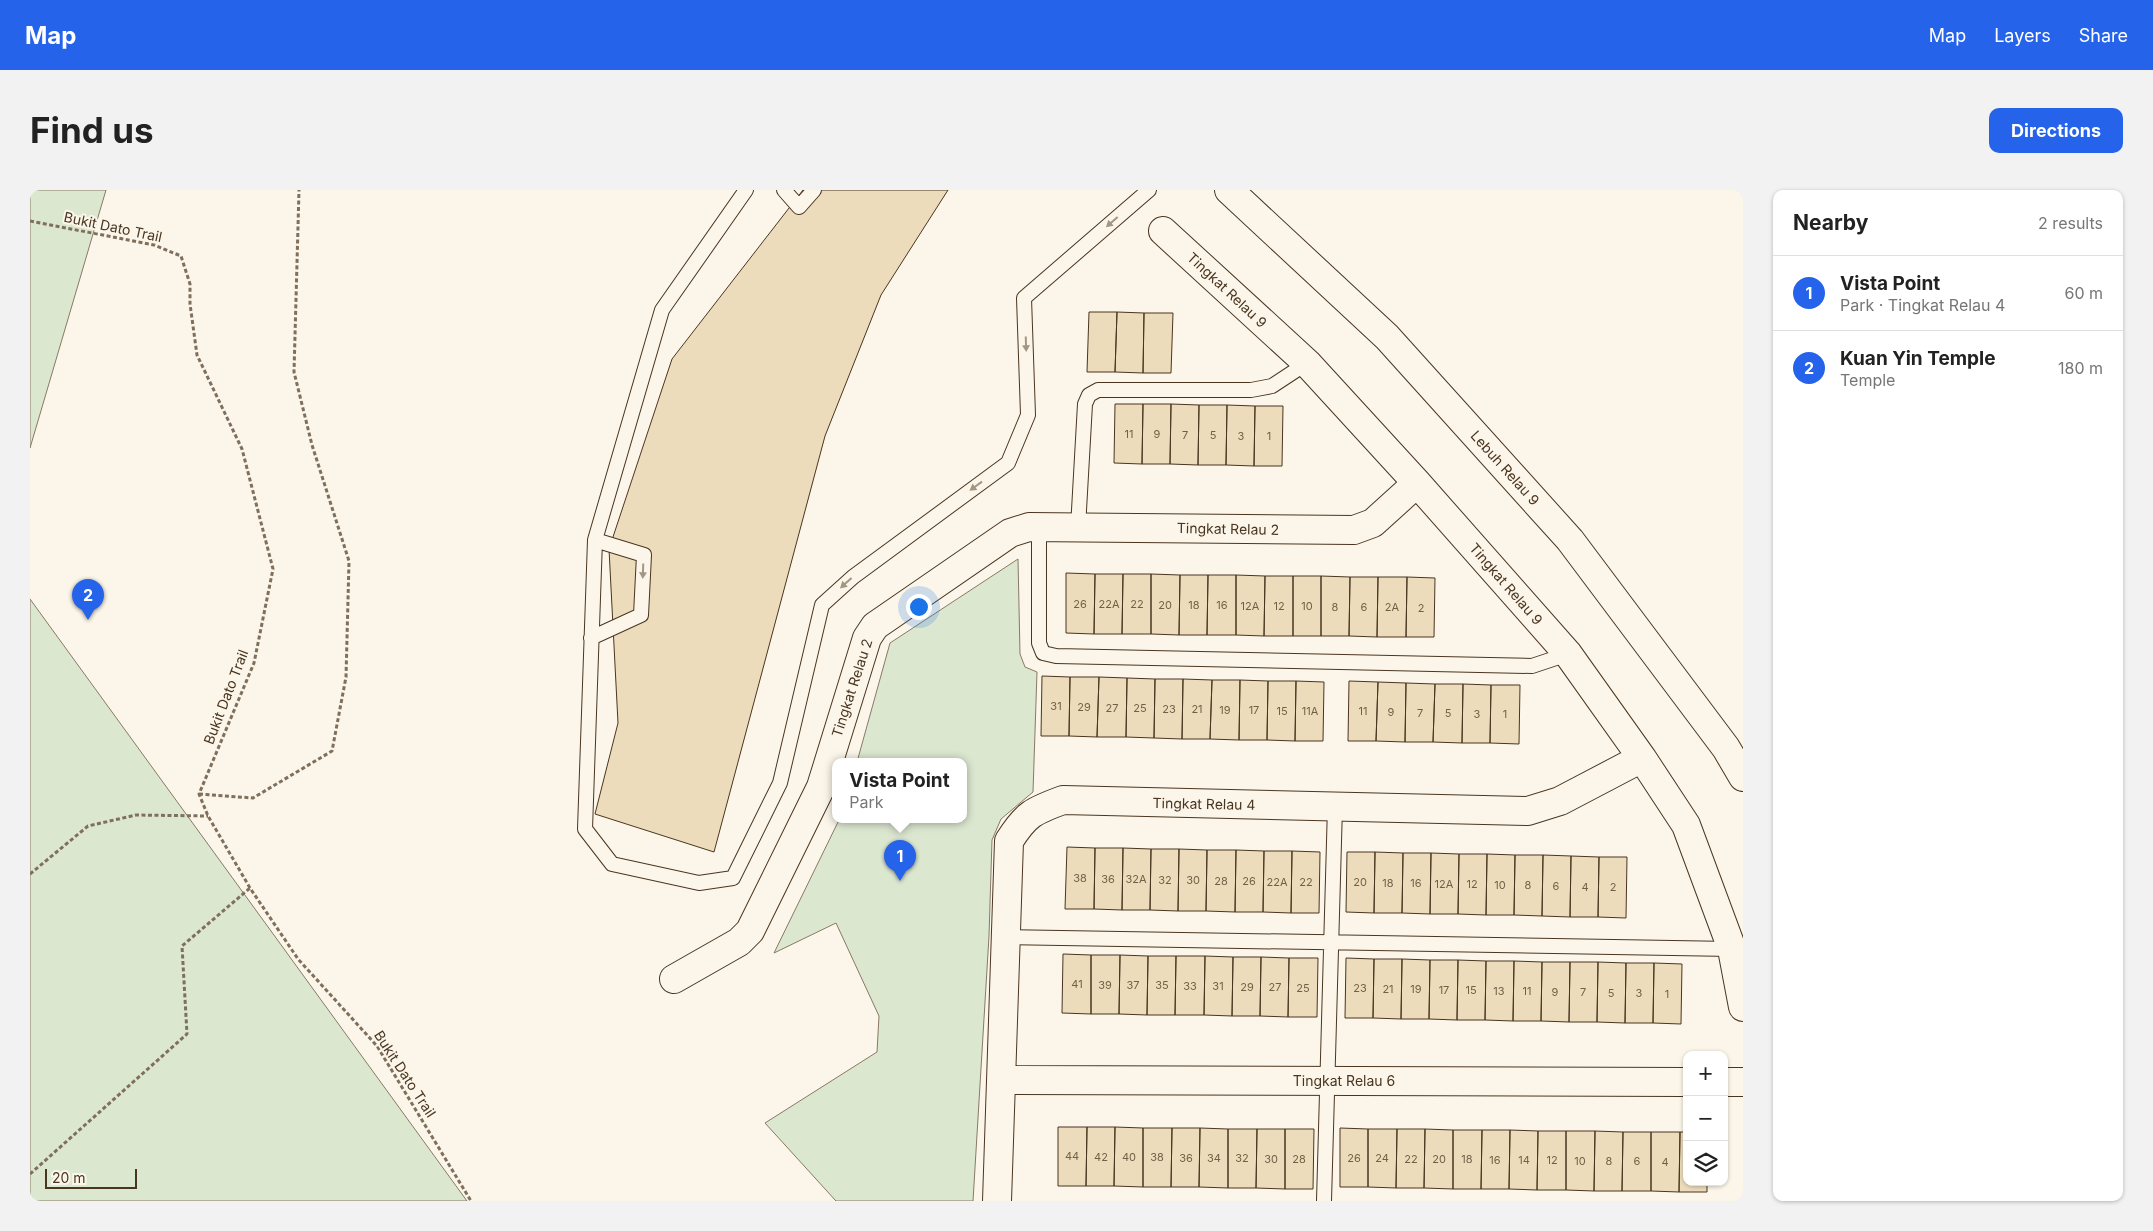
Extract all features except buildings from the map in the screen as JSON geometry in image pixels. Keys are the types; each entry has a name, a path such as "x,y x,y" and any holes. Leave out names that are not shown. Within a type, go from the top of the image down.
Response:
{"street":[{"name":"Lebuh Relau 9","path":"1229,190 1386,337 1570,540 1726,748 1743,777"},
{"name":"Tingkat Relau 9","path":"1162,231 1307,364 1417,483 1568,654 1642,758 1686,825 1732,949 1743,1008"},
{"name":"Tingkat Relau 2","path":"674,979 739,942 750,932 821,787 867,638 875,626 1010,533 1029,527 1354,530 1373,524 1417,483"},
{"name":"Tingkat Relau 4","path":"997,1201 1009,841 1020,823 1035,810 1063,800 1528,810 1560,801 1642,758"},
{"name":"Tingkat Relau 6","path":"1001,1080 1683,1082"},
{"path":"1728,1082 1743,1082"}],"lane":[{"path":"746,190 662,310 595,540 585,829 612,864 699,883 733,878 780,783 822,605 853,577 1008,463 1028,415 1024,298 1149,190"},
{"path":"784,190 799,207 814,190"},
{"path":"1078,528 1085,404 1089,395 1098,390 1251,390 1272,386 1307,364"},
{"path":"1039,527 1039,643 1043,652 1056,656 1532,666 1568,654"},
{"path":"591,638 641,616 644,556 595,540"},
{"path":"1324,1201 1335,806"},
{"path":"1006,937 1732,949"}],"path":[{"path":"199,794 253,798 332,751 346,677 349,561 312,445 294,372 299,190"},
{"name":"Bukit Dato Trail","path":"30,221 154,245 181,256 190,284 190,304 197,355 242,449 273,569 254,663 199,794 208,816 250,888 298,959 377,1046 471,1201"},
{"path":"30,874 88,826 136,815 208,816"},
{"path":"30,1174 187,1034 182,946 250,888"}],"green space":[{"path":"30,190 106,190 30,448"},
{"path":"1018,559 1020,654 1025,667 1037,672 1033,792 1001,819 992,840 989,936 973,1201 836,1201 765,1123 877,1052 879,1016 836,923 774,953 838,823 967,823 967,758 858,758 890,643"},
{"path":"30,599 467,1201 30,1201"}],"place":[{"name":"Kuan Yin Temple","path":"88,620"},
{"name":"Vista Point","path":"900,881"}]}
